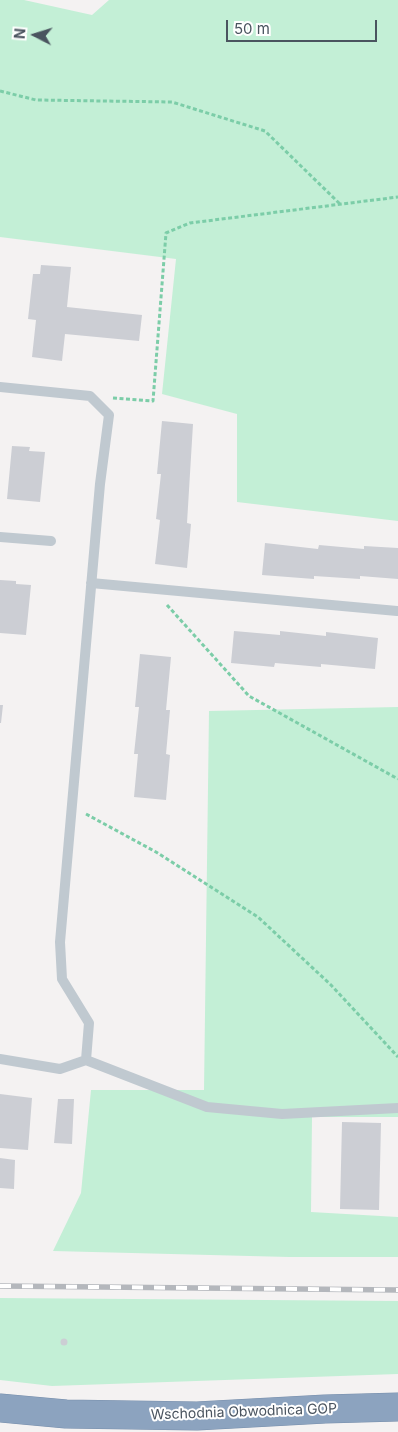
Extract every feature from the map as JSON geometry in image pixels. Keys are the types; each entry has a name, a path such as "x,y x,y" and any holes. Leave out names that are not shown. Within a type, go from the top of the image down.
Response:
{"highway":[{"name":"Wschodnia Obwodnica GOP","path":"0,1408 66,1414 197,1416 398,1407"}],"lane":[{"path":"0,387 90,396 108,415 100,484 60,942 62,979 89,1023 86,1060"},
{"path":"0,537 52,541"},
{"path":"91,583 397,611"},
{"path":"0,1059 60,1069 86,1060 207,1107 282,1114 398,1108"}],"path":[{"path":"0,91 36,100 172,102 265,131 340,204"},
{"path":"90,396 153,401 166,233 190,223 398,197"},
{"path":"151,588 249,696 398,779"},
{"path":"72,806 156,852 258,916 331,985 398,1057"}],"green space":[{"path":"0,0 24,0 92,15 109,0 398,0 398,521 237,502 237,414 162,394 176,259 0,237"},
{"path":"398,707 398,1117 312,1117 311,1212 398,1217 398,1257 289,1257 53,1251 81,1193 91,1090 204,1090 209,711"},
{"path":"0,1298 398,1301 398,1374 52,1386 0,1380"}],"building":[{"path":"41,265 71,267 67,307 142,315 139,341 65,334 62,361 32,357 36,320 28,319 33,274 40,274"},
{"path":"162,421 193,424 187,523 191,524 187,568 155,564 160,520 156,519 161,474 157,474"},
{"path":"12,446 30,447 29,451 45,452 40,502 7,499"},
{"path":"265,543 318,549 319,545 364,549 364,546 398,548 398,579 360,576 360,579 314,576 314,579 262,575"},
{"path":"0,580 16,581 16,584 31,585 26,635 0,633"},
{"path":"234,631 280,635 280,631 326,636 326,632 378,638 375,669 321,664 321,667 275,663 274,667 231,663"},
{"path":"140,654 171,657 166,710 170,710 166,754 170,755 166,800 134,797 138,754 134,754 139,707 135,707"},
{"path":"0,705 3,705 1,723 0,723"},
{"path":"0,1094 32,1098 28,1150 0,1148"},
{"path":"58,1099 74,1099 72,1144 54,1143"},
{"path":"342,1122 381,1123 379,1210 340,1209"},
{"path":"0,1158 15,1160 14,1189 0,1188"},
{"path":"64,1339 67,1342 64,1345 61,1342"}],"railway":[{"path":"0,1286 398,1290"}]}
